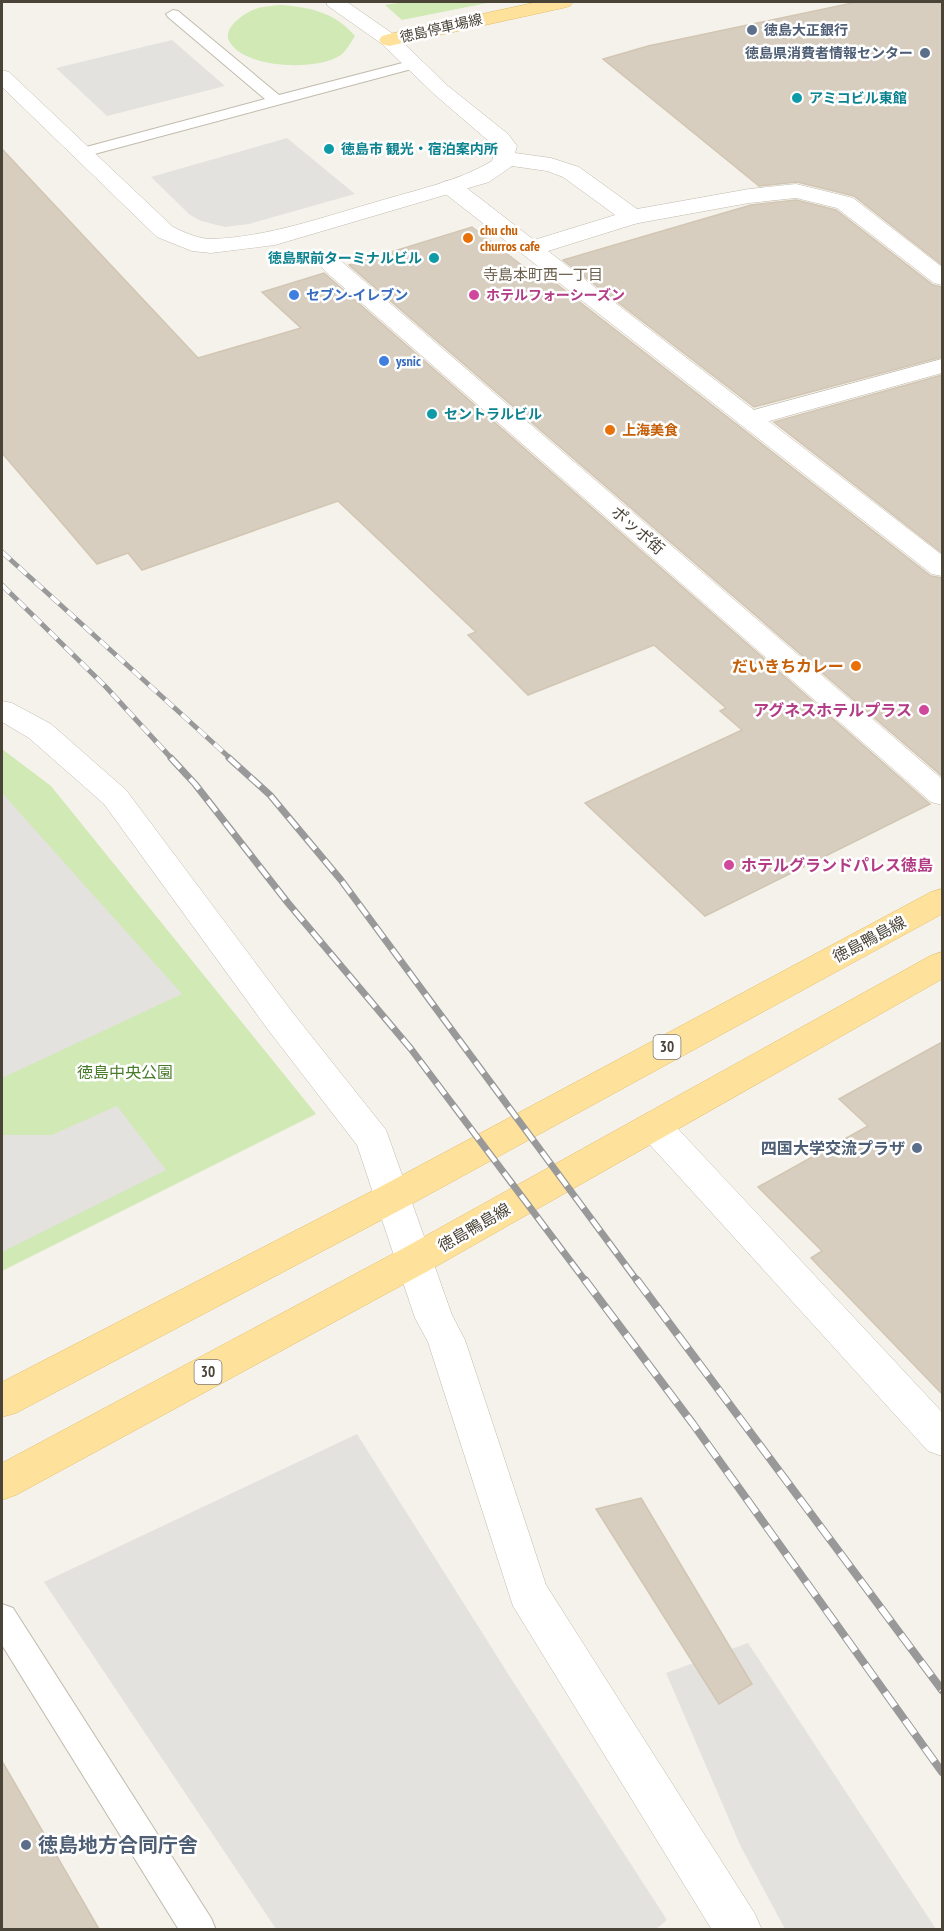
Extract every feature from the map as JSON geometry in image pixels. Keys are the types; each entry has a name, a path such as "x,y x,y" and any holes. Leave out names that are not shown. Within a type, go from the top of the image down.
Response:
{"main road":[{"name":"徳島停車場線","path":"389,40 562,2"},
{"name":"徳島鴨島線","path":"2,1401 393,1197 942,900"},
{"name":"徳島鴨島線","path":"2,1484 415,1260 942,964"}],"street":[{"path":"2,76 165,232 192,244 211,246 274,238 451,187 496,170 504,158 506,146 500,139 441,90 389,40 335,2"},
{"path":"504,158 551,165 571,172 633,217"},
{"path":"451,187 942,568"},
{"path":"530,249 633,217 749,196 796,191 844,203 942,278"},
{"name":"ポッポ街","path":"333,266 942,795"},
{"path":"748,419 942,366"},
{"path":"2,710 40,730 115,797 274,1013 375,1142 434,1318 446,1340 528,1593 739,1929"},
{"path":"654,1125 942,1439"}],"lane":[{"path":"173,14 277,101"},
{"path":"81,153 414,64"},
{"path":"2,1618 199,1929"}],"green space":[{"path":"404,2 492,2 402,20 385,5"},
{"path":"281,5 302,7 322,13 340,22 355,36 341,55 316,64 267,63 252,59 231,44 228,33 241,17 258,8"},
{"name":"徳島中央公園","path":"2,749 51,786 316,1114 2,1271"}],"shaded area":[{"path":"172,40 225,86 107,116 56,68"},
{"path":"287,138 355,194 249,224 225,227 201,221 190,215 151,177"},
{"path":"2,793 182,994 2,1078"},
{"path":"117,1106 166,1170 2,1252 2,1135 52,1135"},
{"path":"357,1434 667,1920 656,1929 276,1929 44,1582"},
{"path":"748,1643 936,1929 785,1929 741,1847 666,1673"}],"building":[{"name":"アミコビル東館","path":"857,2 942,2 942,265 854,196 797,182 759,186 603,59 648,46"},
{"path":"2,149 198,358 301,328 262,292 324,273 930,804 705,916 585,803 742,730 720,711 726,708 654,645 528,695 468,635 476,632 338,501 142,570 128,553 97,564 2,453"},
{"path":"796,200 836,210 933,285 942,287 942,357 754,407 563,260 751,205"},
{"path":"472,227 528,270 536,268 931,576 942,578 942,776 349,265"},
{"path":"942,375 942,553 774,422"},
{"path":"942,1042 942,1394 811,1258 822,1251 758,1187 868,1126 839,1099"},
{"path":"641,1498 752,1684 719,1704 596,1509"},
{"name":"徳島地方合同庁舎","path":"2,1761 99,1929 2,1929"}],"railway":[{"path":"2,552 231,759"},
{"path":"2,585 106,687 172,759"},
{"path":"171,758 195,784 288,903 411,1049 586,1282"},
{"path":"229,758 270,795 341,880 638,1282"},
{"path":"585,1280 693,1424 942,1772"},
{"path":"637,1280 942,1690"}],"place":[{"name":"徳島大正銀行","path":"752,30"},
{"name":"徳島県消費者情報センター","path":"925,53"},
{"name":"アミコビル東館","path":"797,98"},
{"name":"徳島市 観光・宿泊案内所","path":"329,149"},
{"name":"chu chu churros cafe","path":"468,238"},
{"name":"徳島駅前ターミナルビル","path":"434,258"},
{"name":"セブン-イレブン","path":"294,295"},
{"name":"ホテルフォーシーズン","path":"474,295"},
{"name":"ysnic","path":"384,361"},
{"name":"セントラルビル","path":"432,414"},
{"name":"上海美食","path":"610,430"},
{"name":"だいきちカレー","path":"856,666"},
{"name":"アグネスホテルプラス","path":"924,710"},
{"name":"ホテルグランドパレス徳島","path":"729,865"},
{"name":"四国大学交流プラザ","path":"917,1148"},
{"name":"徳島地方合同庁舎","path":"26,1845"}],"district":[{"name":"寺島本町西一丁目","path":"543,275"}]}
